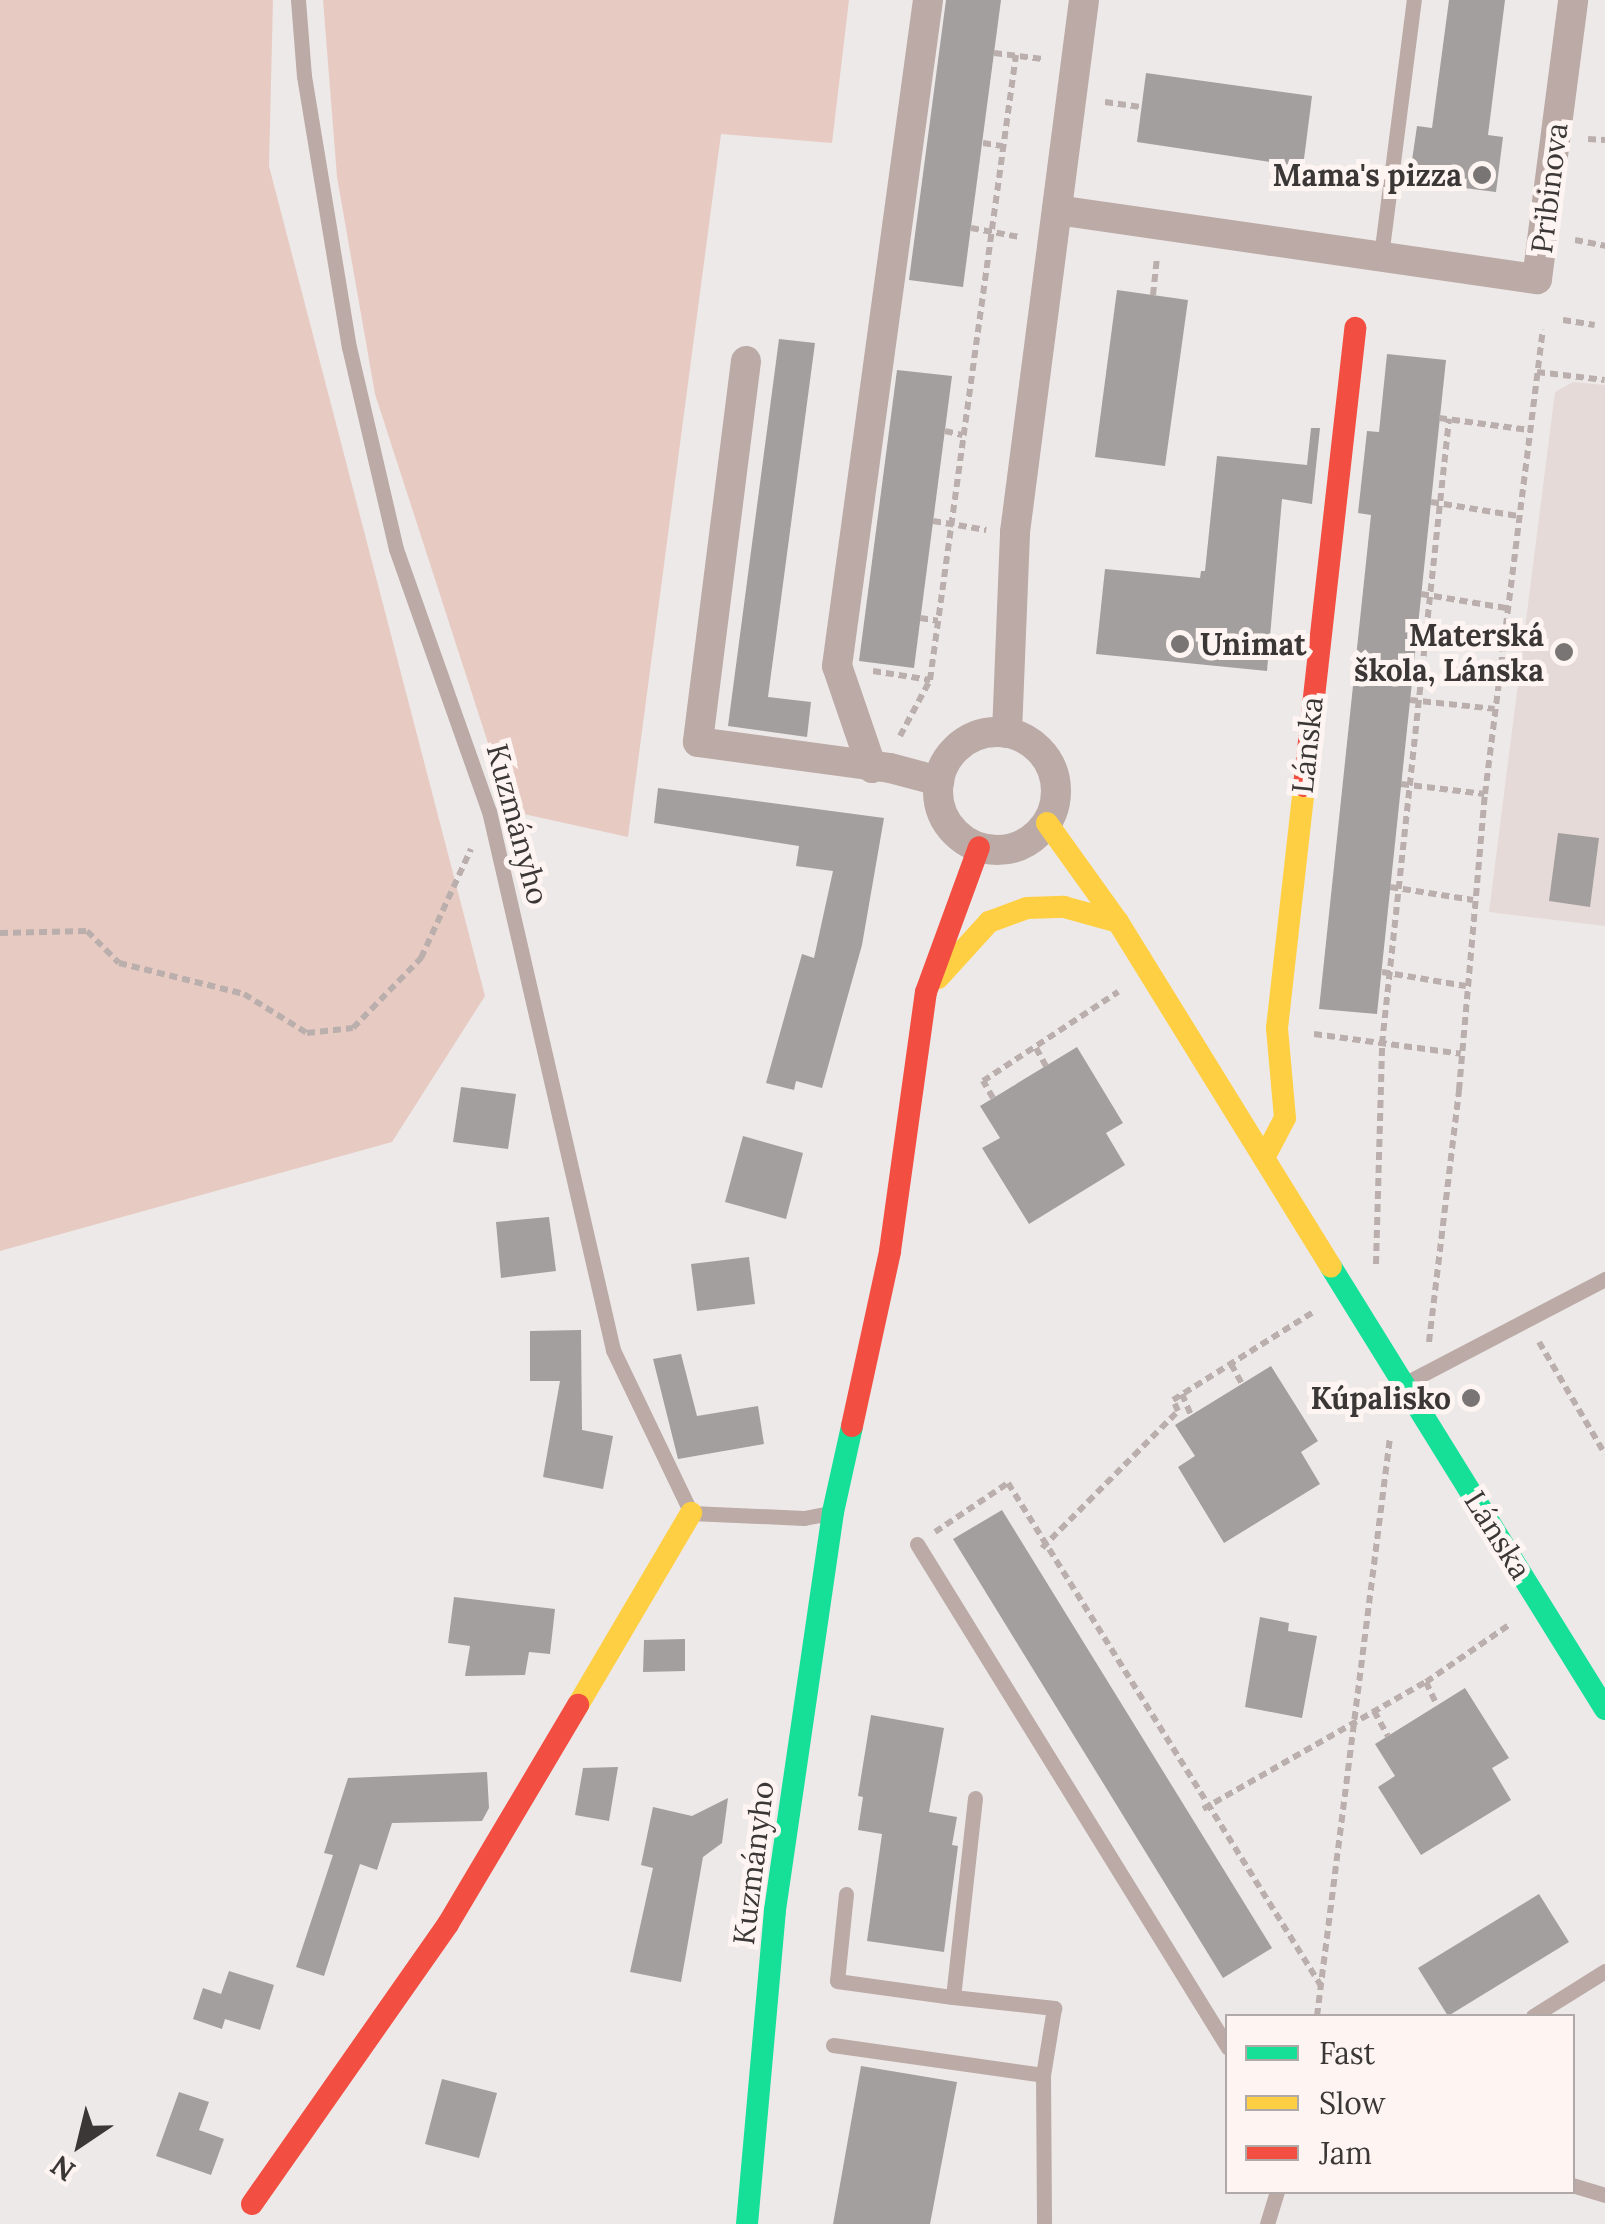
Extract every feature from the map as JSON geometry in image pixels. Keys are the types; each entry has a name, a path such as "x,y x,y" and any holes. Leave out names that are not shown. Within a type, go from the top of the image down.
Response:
{"street":[{"path":"872,768 838,666 928,0"},
{"path":"1007,733 1015,532 1084,0"},
{"name":"Pribinova","path":"1057,210 1537,280 1574,0"},
{"name":"Lánska","path":"1264,1158 1286,1118 1278,1028 1355,328"},
{"path":"746,361 698,742 890,768 939,782"},
{"path":"988,733 1007,733 1033,745 1051,768 1056,796 1047,823 1017,846 979,848 949,826 941,809 939,782 944,764 963,743 988,733"},
{"name":"Lánska","path":"1047,823 1118,922 1605,1709"},
{"name":"Kuzmányho","path":"747,2224 775,1910 834,1512 890,1250 926,992 979,848"},
{"path":"926,992 989,922 1026,908 1064,907 1118,922"},
{"path":"252,2204 448,1924 691,1513"}],"lane":[{"name":"Kuzmányho","path":"298,0 304,76 349,347 396,550 489,810 613,1350 691,1513"},
{"path":"1381,256 1414,0"},
{"path":"1404,1384 1605,1279"},
{"path":"691,1513 804,1518 834,1512"},
{"path":"918,1544 1225,2043"},
{"path":"953,1997 975,1798"},
{"path":"846,1894 837,1981 1054,2008 1043,2075 1044,2224"},
{"path":"1536,2014 1605,1971"},
{"path":"833,2045 1043,2075"},
{"path":"1575,2186 1605,2194"},
{"path":"1268,2224 1276,2194"}],"path":[{"path":"994,52 1043,60"},
{"path":"896,744 930,680 1016,56"},
{"path":"1105,102 1142,106"},
{"path":"1587,139 1605,140"},
{"path":"982,144 1004,146"},
{"path":"971,228 1021,237"},
{"path":"1574,240 1605,246"},
{"path":"1153,295 1159,247"},
{"path":"1563,320 1595,325"},
{"path":"1428,1349 1461,1054 1473,900 1543,330"},
{"path":"1537,372 1605,380"},
{"path":"1376,1265 1385,974 1444,418 1530,430"},
{"path":"945,431 963,434"},
{"path":"1435,504 1518,516"},
{"path":"933,521 986,530"},
{"path":"1425,594 1506,608"},
{"path":"920,618 938,621"},
{"path":"838,666 930,680"},
{"path":"1414,700 1495,710"},
{"path":"1405,784 1485,794"},
{"path":"0,932 87,931 119,963 244,994 307,1033 352,1028 421,958 489,810"},
{"path":"1394,888 1473,900"},
{"path":"1385,974 1466,986"},
{"path":"993,1098 983,1081 1127,985"},
{"path":"1278,1028 1461,1054"},
{"path":"1036,1048 1046,1066"},
{"path":"1044,1546 1178,1411 1173,1400 1319,1308"},
{"path":"1526,1320 1605,1454"},
{"path":"1231,1364 1242,1384"},
{"path":"1182,1394 1190,1415"},
{"path":"1317,2014 1392,1420"},
{"path":"918,1544 1008,1483 1259,1893 1323,1989"},
{"path":"1207,1807 1426,1682 1516,1620 1546,1612"},
{"path":"1426,1682 1437,1706"},
{"path":"1374,1711 1388,1736"}],"shaded area":[{"path":"0,0 273,0 269,166 485,996 392,1142 0,1251"},
{"path":"323,0 849,0 832,143 721,134 628,837 510,811 375,394 337,177"},
{"name":"Materská škola, Lánska","path":"1573,382 1605,385 1605,926 1489,912 1555,392"}],"building":[{"path":"946,0 1001,0 963,287 909,280"},
{"path":"1449,0 1505,0 1488,135 1503,137 1496,192 1409,181 1417,126 1432,128"},
{"path":"1146,73 1312,96 1303,167 1137,142"},
{"path":"1117,290 1188,300 1165,466 1095,457"},
{"path":"779,339 815,343 768,697 811,702 807,737 728,726"},
{"path":"1387,354 1446,360 1377,1014 1319,1009 1371,515 1358,513 1367,431 1379,432"},
{"path":"897,370 952,376 914,668 859,661"},
{"path":"1311,428 1320,428 1312,504 1282,499 1267,671 1096,654 1105,569 1200,578 1201,571 1205,571 1217,456 1307,465"},
{"path":"658,788 884,818 862,945 822,1088 796,1081 794,1090 766,1083 802,954 814,958 833,871 796,866 799,846 654,823"},
{"path":"1558,833 1599,838 1590,907 1549,901"},
{"path":"1077,1047 1123,1123 1106,1133 1125,1165 1029,1224 982,1148 1000,1138 980,1106"},
{"path":"461,1087 516,1094 508,1149 453,1142"},
{"path":"743,1136 803,1153 786,1219 725,1202"},
{"path":"549,1217 556,1271 501,1278 496,1222"},
{"path":"749,1257 755,1304 697,1311 691,1264"},
{"path":"581,1330 582,1430 613,1436 603,1489 543,1477 560,1381 530,1381 530,1331"},
{"path":"681,1354 697,1416 758,1406 764,1444 678,1459 653,1359"},
{"path":"1271,1366 1318,1441 1301,1452 1320,1484 1224,1543 1178,1467 1195,1456 1175,1425"},
{"path":"1002,1510 1272,1948 1223,1978 953,1539"},
{"path":"454,1597 555,1609 550,1654 529,1652 525,1675 465,1676 470,1646 448,1643"},
{"path":"1260,1617 1289,1623 1288,1631 1317,1636 1302,1718 1245,1707"},
{"path":"685,1639 685,1671 643,1672 644,1640"},
{"path":"1465,1688 1509,1758 1492,1768 1511,1800 1421,1855 1378,1787 1395,1776 1375,1744"},
{"path":"871,1715 944,1728 929,1812 957,1817 952,1845 958,1846 944,1952 867,1941 882,1834 858,1830 863,1797 858,1796"},
{"path":"618,1767 609,1821 575,1815 583,1768"},
{"path":"487,1772 489,1808 482,1821 392,1823 377,1870 360,1864 324,1976 296,1967 333,1855 324,1853 348,1778"},
{"path":"728,1798 722,1843 703,1857 681,1982 630,1972 653,1868 641,1865 653,1807 692,1816"},
{"path":"1539,1894 1569,1942 1451,2014 1447,2014 1418,1968"},
{"path":"229,1971 274,1985 260,2030 225,2019 222,2029 193,2019 203,1988 221,1994"},
{"path":"861,2066 957,2082 930,2224 833,2224"},
{"path":"442,2079 497,2093 479,2158 425,2144"},
{"path":"179,2092 209,2102 199,2130 224,2139 211,2175 156,2156"}],"traffic: fast":[{"path":"1331,1267 1605,1709"},
{"path":"747,2224 775,1910 833,1512 852,1426"}],"traffic: slow":[{"path":"1264,1158 1285,1118 1277,1028 1304,786"},
{"path":"1047,823 1118,922 1331,1267"},
{"path":"938,978 989,922 1027,908 1064,907 1118,922"},
{"path":"578,1705 691,1513"}],"traffic: jam":[{"path":"1304,786 1355,328"},
{"path":"852,1426 890,1251 926,992 979,847"},
{"path":"252,2204 448,1924 578,1705"}],"place":[{"name":"Mama's pizza","path":"1482,175"},
{"name":"Unimat","path":"1180,644"},
{"name":"Materská škola, Lánska","path":"1564,652"},
{"name":"Kúpalisko","path":"1471,1398"}]}
